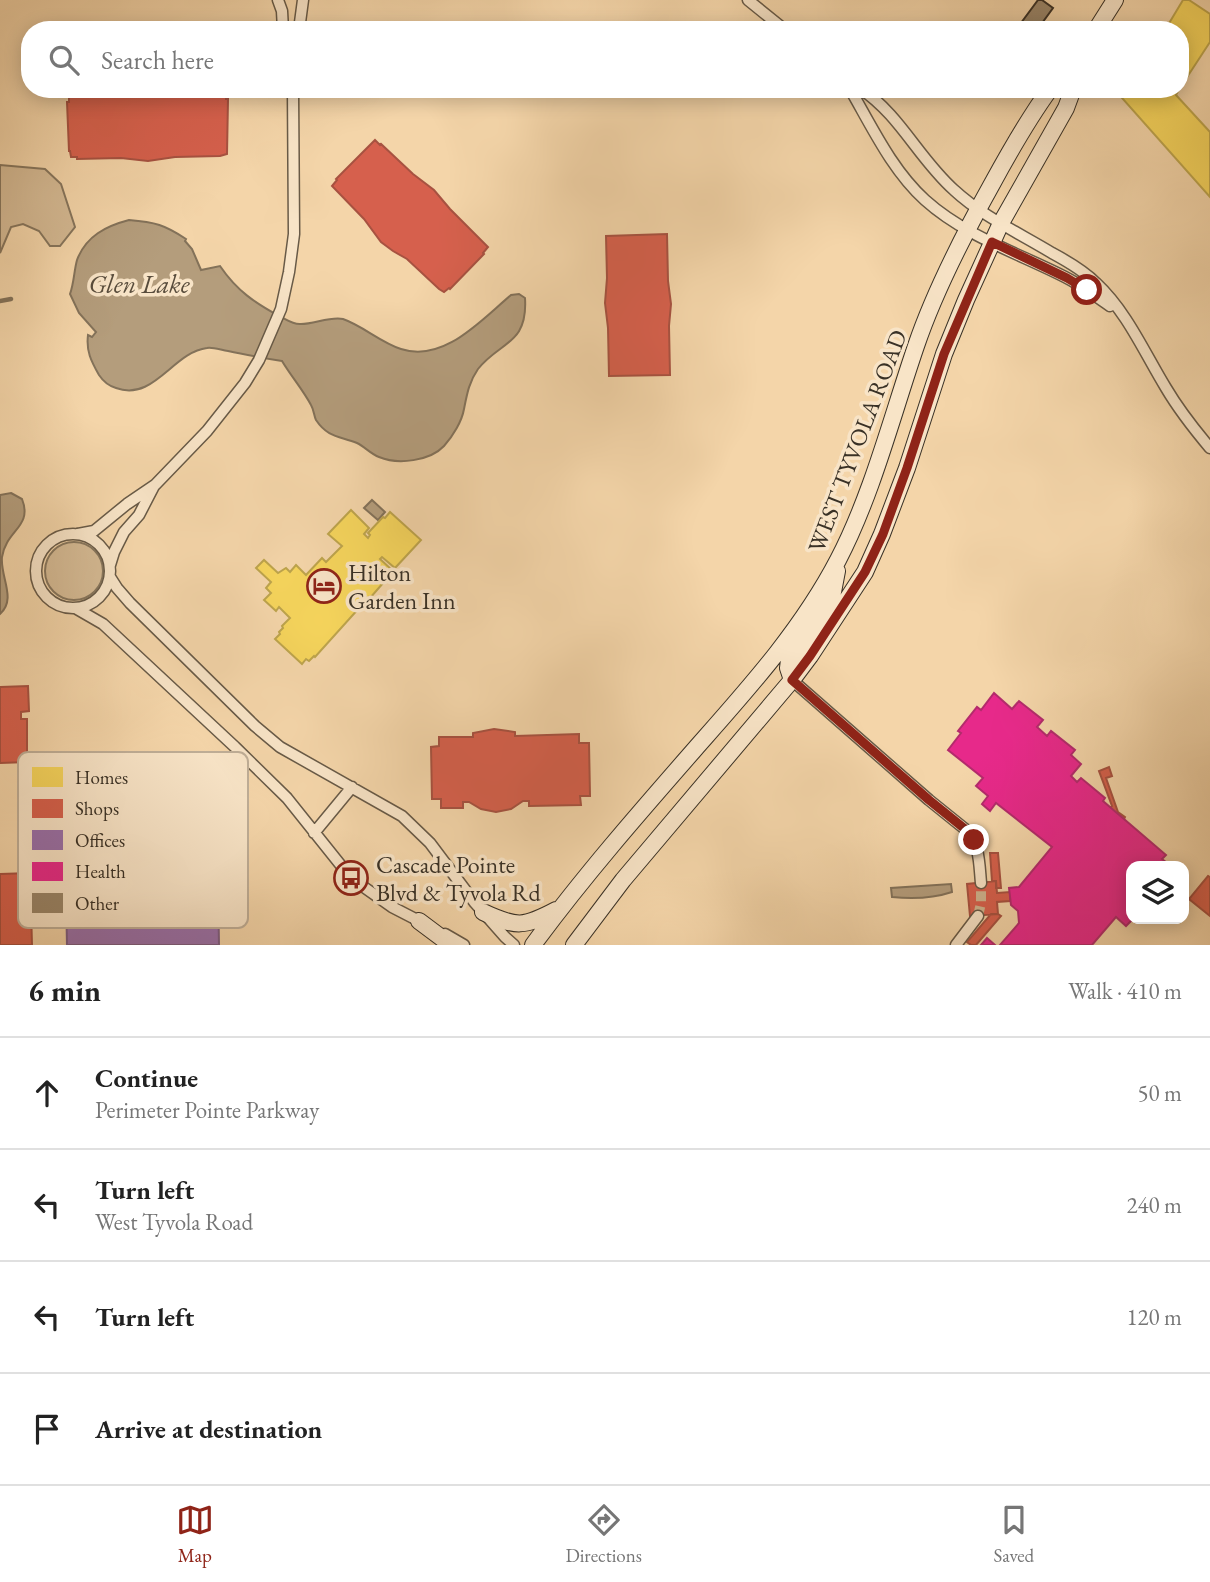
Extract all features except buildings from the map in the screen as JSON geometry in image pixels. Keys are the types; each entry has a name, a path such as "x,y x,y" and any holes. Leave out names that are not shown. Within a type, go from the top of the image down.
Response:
{"main road":[{"path":"1102,21 1115,0"},
{"name":"WEST TYVOLA ROAD","path":"533,945 561,907 653,797 761,674 819,594 857,519 917,343 940,286 977,210 1014,144 1044,98"},
{"name":"WEST TYVOLA ROAD","path":"578,941 622,880 792,680 865,572 907,468 944,354 992,242 1070,98"},
{"path":"792,680 788,668 789,660 833,592 839,558"},
{"path":"483,912 499,920 517,924 531,923 561,907"},
{"path":"419,920 451,945"}],"street":[{"path":"278,0 282,21"},
{"path":"300,21 303,0"},
{"path":"748,0 774,21"},
{"path":"155,485 114,552 107,588 100,597 77,609 64,608 42,593 36,569 39,556 46,545 60,537 94,531 127,503 155,485 207,431 252,372 276,322 287,282 294,234 293,98"},
{"path":"855,98 890,157 909,183 938,211 967,230 1067,278 1124,316"},
{"path":"873,98 904,130 933,169 977,210 1071,264 1095,282 1124,316 1180,411 1210,448"},
{"path":"78,534 90,538 106,554 117,588 130,603 256,726 280,747 402,816 430,843 483,912 514,945"},
{"path":"77,609 103,624 240,752"},
{"path":"792,680 965,829 974,840 979,856 981,883"},
{"path":"248,760 287,798 351,878 383,901 464,945"},
{"path":"314,833 352,787"},
{"path":"956,945 978,916"}],"shaded area":[{"path":"0,165 45,169 61,184 75,227 60,246 50,246 39,231 23,224 11,227 0,253"},
{"path":"68,542 80,542 95,550 103,565 103,577 95,592 80,600 68,600 53,592 45,577 45,565 53,550"}],"water":[{"name":"Glen Lake","path":"129,220 159,225 179,234 186,239 201,270 220,266 247,296 296,324 343,319 401,349 417,352 432,350 461,337 511,295 519,294 525,298 522,325 511,341 478,369 472,379 457,428 447,442 431,455 413,460 395,461 379,457 357,443 325,430 316,420 308,399 282,361 207,348 184,358 153,383 129,390 116,388 102,379 94,365 88,351 88,335 92,337 96,332 79,313 70,294 77,260 86,244 112,225"},
{"path":"11,493 22,499 24,516 4,548 2,565 8,595 5,608 0,614 0,495"},
{"path":"372,500 385,512 378,520 364,508"},
{"path":"951,884 952,892 945,894 892,897 891,888"}],"waterway":[{"path":"0,301 11,299"}],"tunnel":[{"path":"978,916 981,883"}],"place":[{"name":"Hilton Garden Inn","path":"324,586"},
{"name":"Cascade Pointe Blvd & Tyvola Rd","path":"351,878"}],"route":[{"path":"974,840 965,829 792,680 865,572 883,534 944,354 992,242 1087,290"}]}
